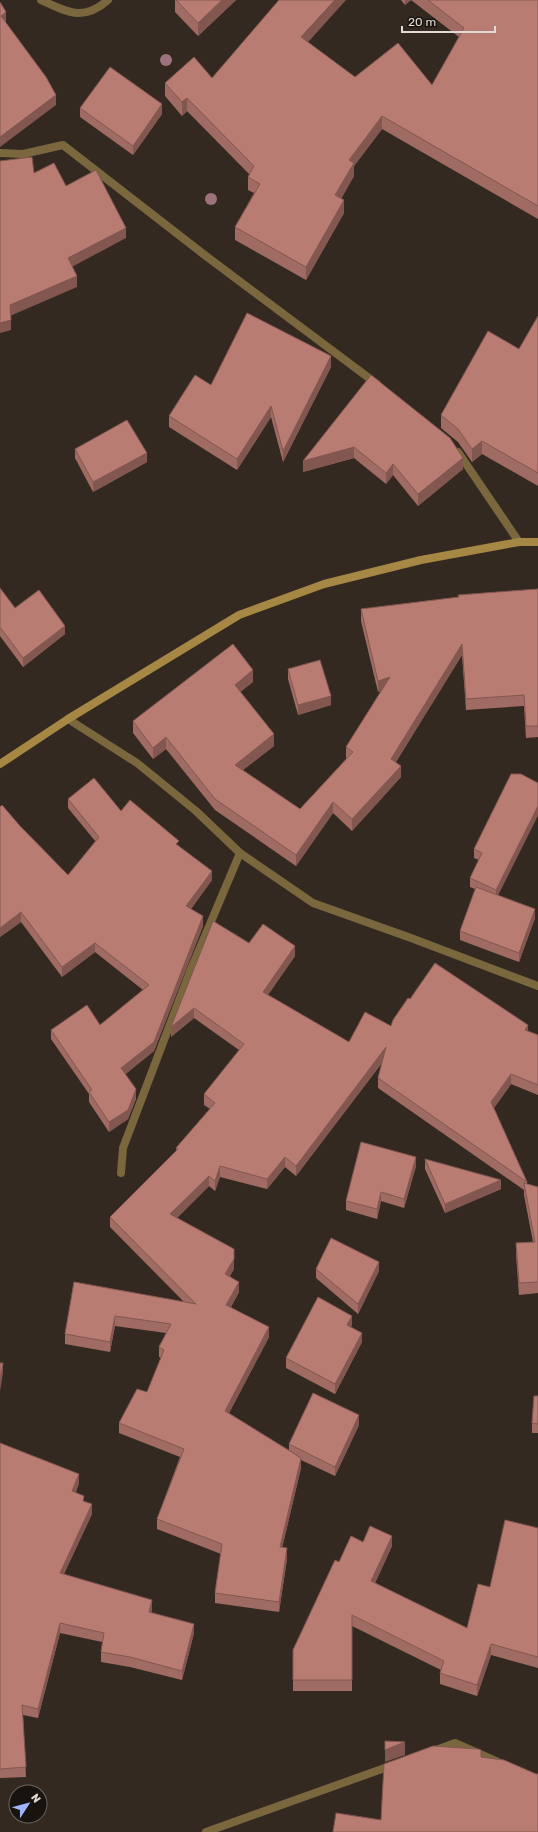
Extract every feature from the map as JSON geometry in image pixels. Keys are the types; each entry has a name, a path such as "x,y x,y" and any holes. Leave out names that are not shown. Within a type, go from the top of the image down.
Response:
{"main road":[{"path":"0,764 68,719 239,615 324,584 421,560 519,542 538,542"}],"street":[{"path":"41,0 72,14 97,10 108,0"},
{"path":"0,153 23,154 63,145 202,253 385,391"},
{"path":"454,445 519,542"},
{"path":"68,719 137,763 196,810 240,853 313,903 538,986"},
{"path":"121,1173 122,1148 191,969 240,853"},
{"path":"426,1754 455,1743 504,1765"},
{"path":"206,1832 404,1762"}],"building":[{"path":"176,0 222,0 198,23"},
{"path":"279,0 335,0 301,37 355,77 398,43 432,85 464,28 428,0 538,0 538,206 382,116 349,160 354,163 335,195 344,200 306,267 235,227 260,184 248,177 254,166 187,98 182,102 165,83 194,57 212,78"},
{"path":"0,2 6,12 1,16 46,77 56,95 0,137"},
{"path":"110,67 162,104 133,146 80,108"},
{"path":"32,157 34,173 54,163 66,186 96,170 126,228 68,258 77,276 10,305 11,320 0,323 0,161"},
{"path":"247,313 331,356 283,451 271,406 237,459 169,416 195,375 211,385"},
{"path":"538,316 538,473 482,441 472,449 458,429 441,415 488,331 519,349"},
{"path":"371,375 450,438 463,458 418,494 393,464 386,473 354,447 303,461"},
{"path":"127,420 147,453 93,482 75,449"},
{"path":"0,588 15,608 39,590 65,626 23,658 0,627"},
{"path":"538,589 538,726 526,726 524,695 466,699 462,644 391,759 401,766 352,819 333,802 296,855 215,799 166,737 153,748 133,721 233,644 253,670 235,685 274,734 235,765 300,809 353,752 346,747 390,677 378,681 361,609 459,597 458,595"},
{"path":"320,660 331,696 298,705 288,669"},
{"path":"511,774 521,774 538,783 538,806 496,890 470,878 482,853 474,849"},
{"path":"94,778 121,811 130,800 179,841 176,844 212,871 186,906 203,916 154,1042 121,1068 136,1089 128,1110 109,1122 89,1092 92,1090 51,1030 87,1005 100,1025 149,985 95,943 62,967 21,912 0,928 0,807 2,805 20,826 68,875 99,837 68,799"},
{"path":"476,887 535,909 519,953 460,931"},
{"path":"213,921 249,943 263,924 295,946 263,992 349,1042 365,1012 391,1026 393,1020 408,998 410,999 435,963 528,1025 525,1030 538,1035 538,1085 511,1074 491,1102 527,1182 378,1078 386,1047 296,1166 285,1157 267,1179 220,1166 215,1181 209,1176 170,1214 234,1249 234,1259 225,1274 239,1282 226,1305 269,1327 225,1411 301,1458 280,1547 287,1548 279,1602 215,1593 222,1544 157,1519 184,1449 119,1423 137,1389 147,1392 164,1350 159,1347 171,1324 115,1316 110,1342 65,1334 74,1282 196,1304 110,1217 178,1149 176,1148 215,1103 204,1094 244,1044 194,1008 171,1027"},
{"path":"361,1142 416,1157 404,1199 381,1192 377,1209 346,1201"},
{"path":"425,1159 501,1180 445,1204"},
{"path":"524,1183 538,1187 538,1282 519,1283 516,1243 535,1242"},
{"path":"331,1238 379,1262 358,1304 316,1269"},
{"path":"318,1297 352,1316 347,1325 362,1333 335,1384 286,1358"},
{"path":"0,1363 3,1363 0,1381"},
{"path":"313,1393 359,1415 335,1467 289,1444"},
{"path":"534,1396 538,1396 538,1424 532,1423"},
{"path":"0,1443 79,1474 72,1491 84,1496 83,1501 92,1504 60,1573 152,1600 149,1612 194,1624 182,1671 130,1657 101,1652 104,1633 60,1623 38,1709 22,1705 26,1767 0,1769"},
{"path":"505,1520 538,1528 538,1657 491,1644 477,1685 440,1673 444,1661 352,1615 352,1680 293,1680 293,1650 335,1560 339,1562 351,1536 363,1542 370,1526 392,1536 371,1581 467,1628 478,1584 490,1587"},
{"path":"385,1741 405,1742 385,1750"},
{"path":"433,1746 478,1749 481,1750 481,1757 504,1760 538,1774 538,1832 333,1832 336,1813 381,1820 384,1764"}]}
